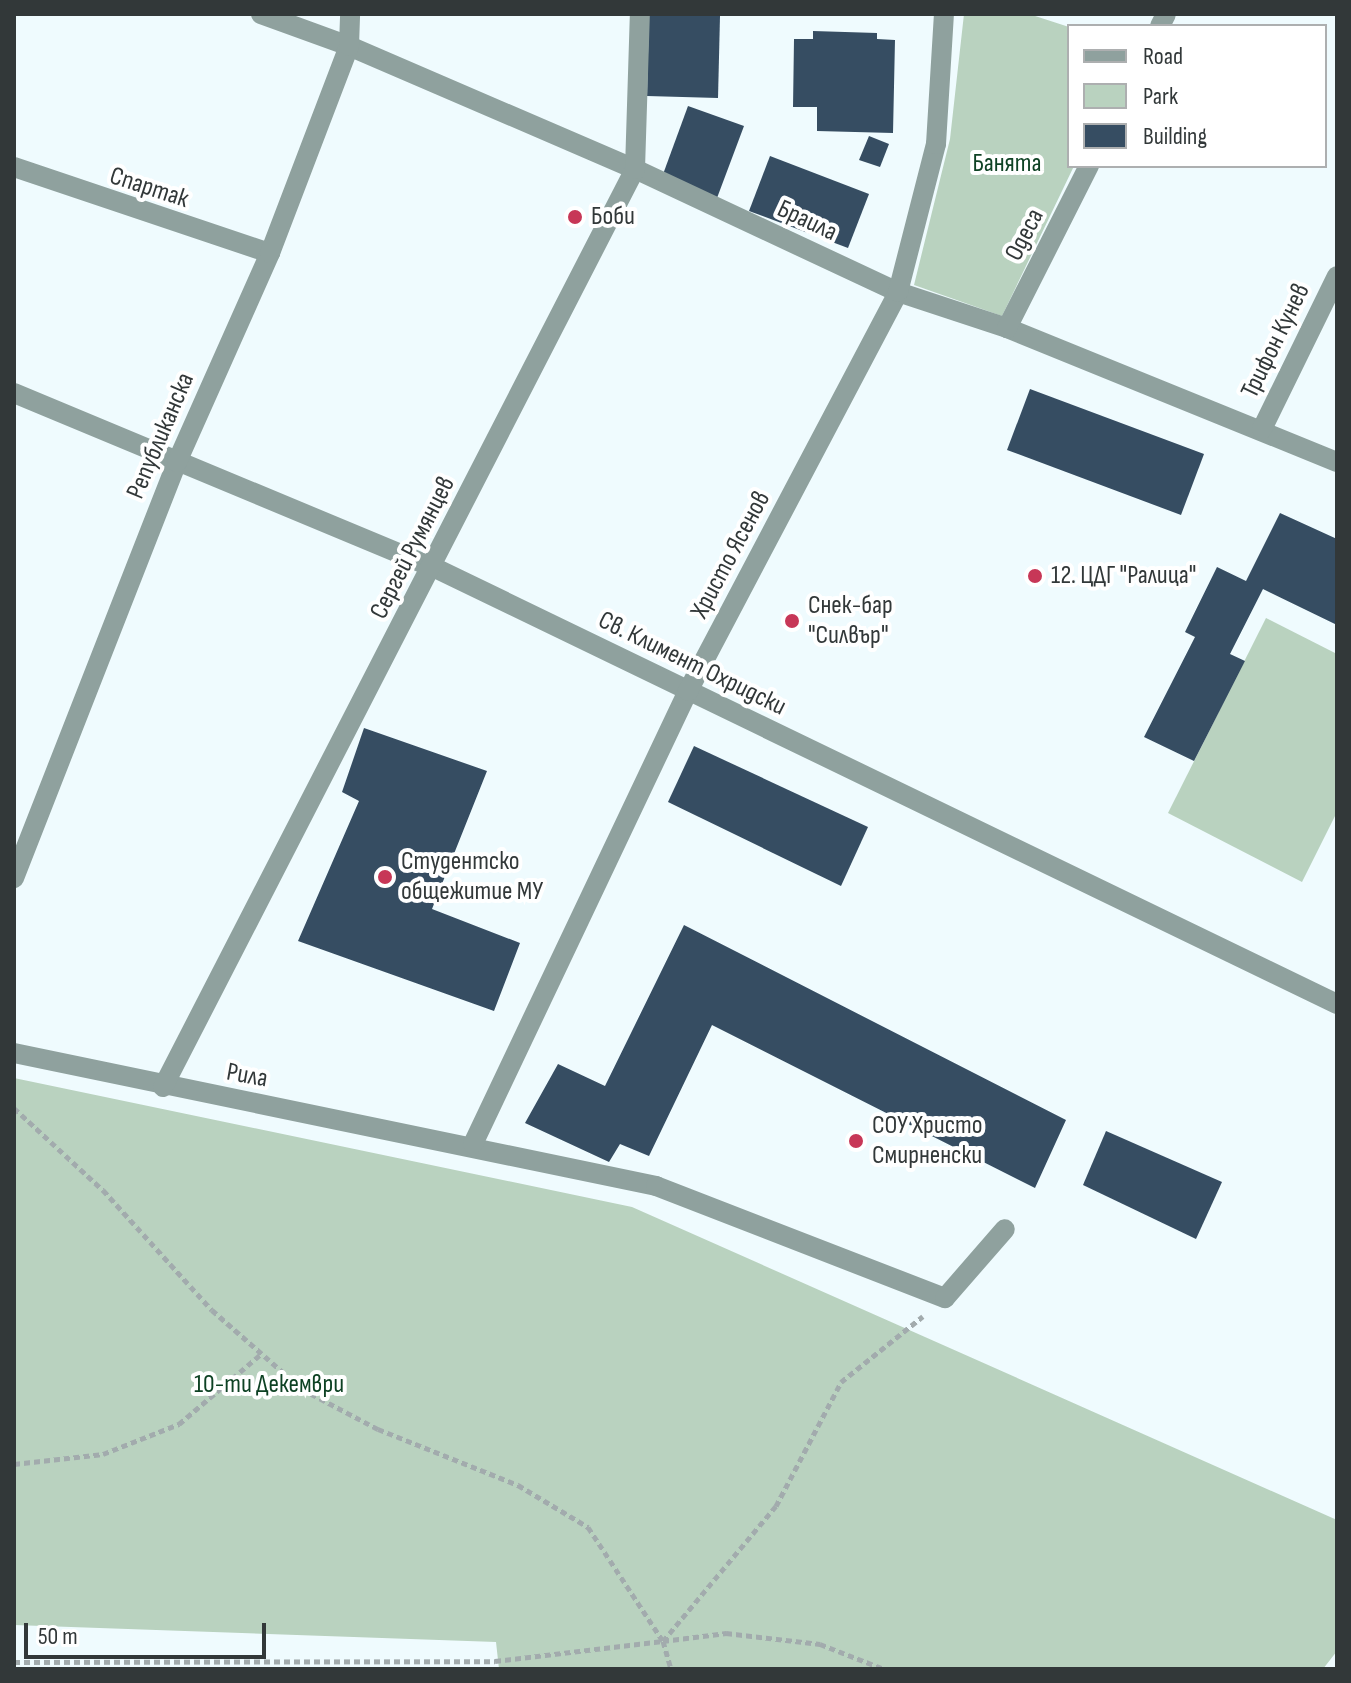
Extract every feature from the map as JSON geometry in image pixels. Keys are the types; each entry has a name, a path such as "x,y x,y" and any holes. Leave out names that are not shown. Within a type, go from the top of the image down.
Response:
{"street":[{"name":"Браила","path":"261,14 349,46 635,169 898,292 1007,328 1337,462"},
{"name":"Републиканска","path":"14,878 177,462 270,253 349,46 350,14"},
{"name":"Сергей Румянцев","path":"163,1087 635,169 640,14"},
{"name":"Христо Ясенов","path":"473,1144 688,691 898,292 936,144 944,14"},
{"name":"Спартак","path":"14,167 270,253"},
{"name":"Одеса","path":"1007,328 1088,168"},
{"name":"Трифон Кунев","path":"1262,429 1337,276"},
{"name":"Св. Климент Охридски","path":"14,393 433,567 1337,1004"},
{"name":"Рила","path":"14,1053 163,1087 473,1144 656,1186 945,1298"},
{"path":"945,1298 1005,1229"}],"path":[{"path":"14,1108 103,1190 212,1310 302,1389 378,1429 518,1485 588,1527 663,1641 671,1669"},
{"path":"663,1641 776,1506 841,1382 945,1298"},
{"path":"14,1464 103,1454 179,1424 262,1353"},
{"path":"14,1662 495,1661 726,1633 820,1644 884,1669"}],"green space":[{"name":"Банята","path":"964,14 1029,14 1067,26 1067,168 1073,168 1002,316 914,285 950,139"},
{"path":"1266,618 1337,654 1337,812 1302,882 1168,813"},
{"name":"10-ти Декември","path":"14,1078 632,1207 1337,1520 1337,1651 1323,1669 499,1669 496,1642 14,1625"}],"building":[{"path":"649,14 720,16 718,98 647,96"},
{"path":"813,31 877,33 877,39 895,40 893,133 817,131 817,107 793,107 794,39 813,39"},
{"path":"688,106 744,126 717,198 662,177"},
{"path":"869,136 889,144 880,167 859,160"},
{"path":"770,156 869,194 848,248 749,211"},
{"path":"1030,389 1204,454 1181,515 1007,450"},
{"path":"1280,513 1337,539 1337,625 1263,589 1230,654 1245,661 1194,761 1144,737 1195,637 1185,632 1217,567 1246,581"},
{"name":"Студентско общежитие МУ","path":"364,728 487,771 432,909 520,943 494,1011 298,941 359,801 342,792"},
{"path":"694,746 868,827 841,886 668,802"},
{"path":"684,925 1066,1120 1035,1188 712,1025 649,1156 620,1144 609,1162 525,1123 558,1064 605,1086"},
{"path":"1106,1131 1222,1182 1196,1239 1083,1185"}],"place":[{"name":"Боби","path":"575,217"},
{"name":"12. ЦДГ \"Ралица\"","path":"1035,576"},
{"name":"Снек-бар \"Силвър\"","path":"792,621"},
{"name":"Студентско общежитие МУ","path":"385,877"},
{"name":"СОУ Христо Смирненски","path":"856,1141"}]}
